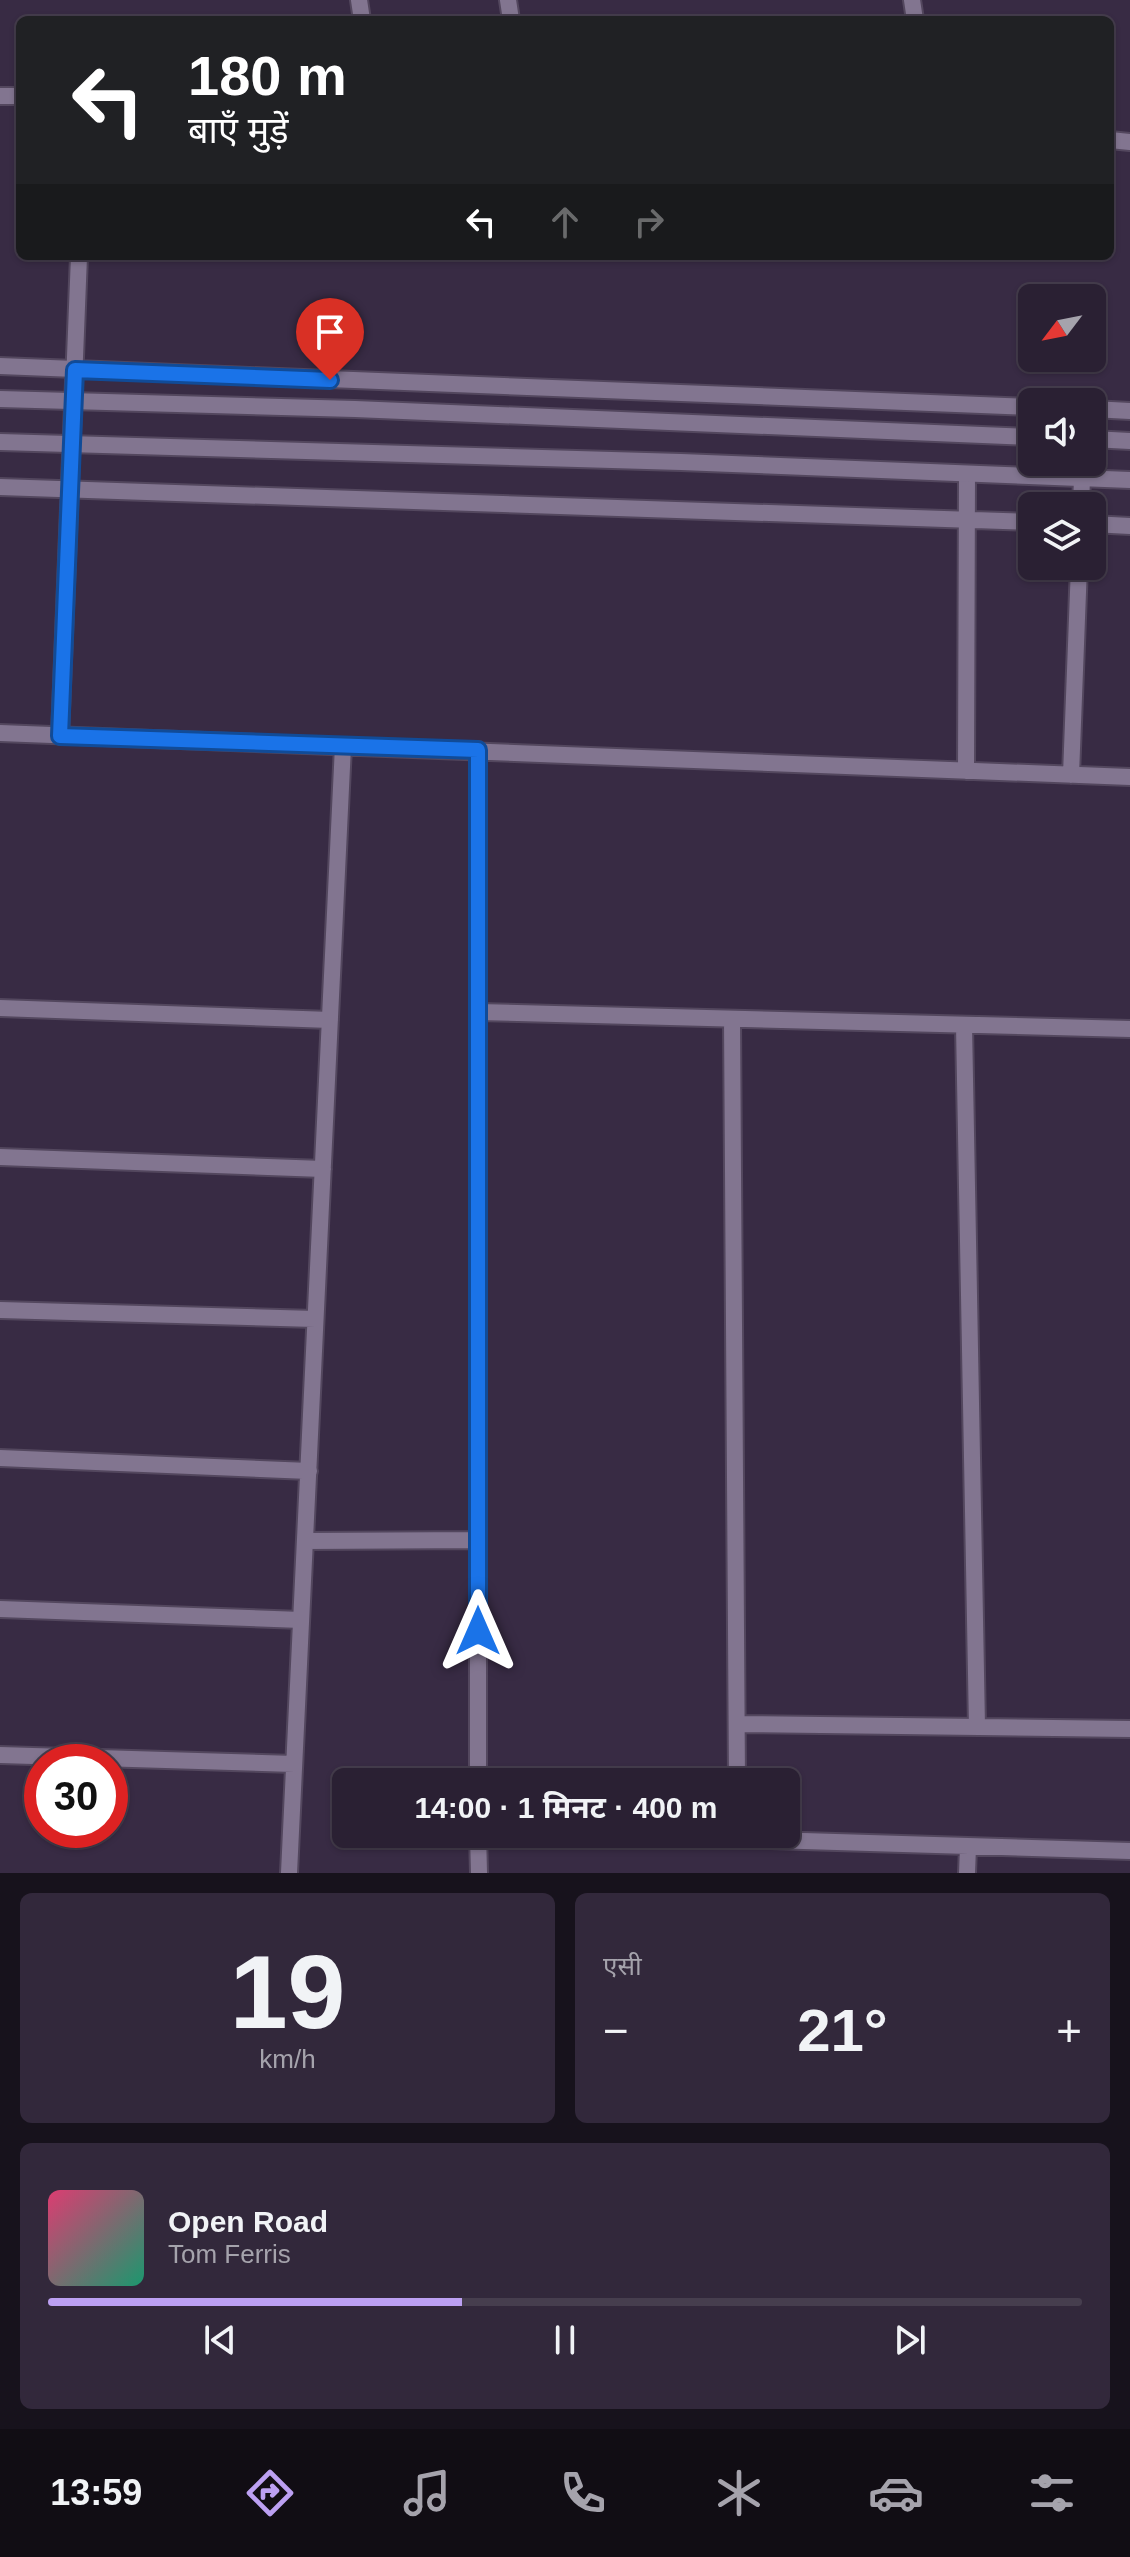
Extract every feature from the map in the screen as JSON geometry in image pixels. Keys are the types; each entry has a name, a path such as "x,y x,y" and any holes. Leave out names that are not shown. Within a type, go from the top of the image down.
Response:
{"street":[{"path":"60,736 79,260"},
{"path":"0,366 1018,406"},
{"path":"0,399 1018,436"},
{"path":"1106,410 1130,411"},
{"path":"1106,440 1130,441"},
{"path":"0,442 1130,480"},
{"path":"966,771 967,474"},
{"path":"1082,478 1082,492"},
{"path":"0,487 1018,521"},
{"path":"1106,525 1130,526"},
{"path":"1071,775 1078,580"},
{"path":"0,733 1130,777"},
{"path":"289,1873 343,746"},
{"path":"478,750 478,1768"},
{"path":"0,1008 330,1020"},
{"path":"478,1012 1130,1029"},
{"path":"732,1019 737,1768"},
{"path":"964,1025 977,1727"},
{"path":"0,1157 323,1169"},
{"path":"0,1310 315,1319"},
{"path":"0,1458 309,1471"},
{"path":"305,1541 478,1540"},
{"path":"0,1609 301,1620"},
{"path":"737,1724 1130,1729"},
{"path":"0,1755 294,1764"},
{"path":"800,1840 1130,1851"},
{"path":"967,1873 968,1847"},
{"path":"478,1848 479,1873"}],"route":[{"path":"330,380 75,370 60,736 478,750 478,1631"}]}
